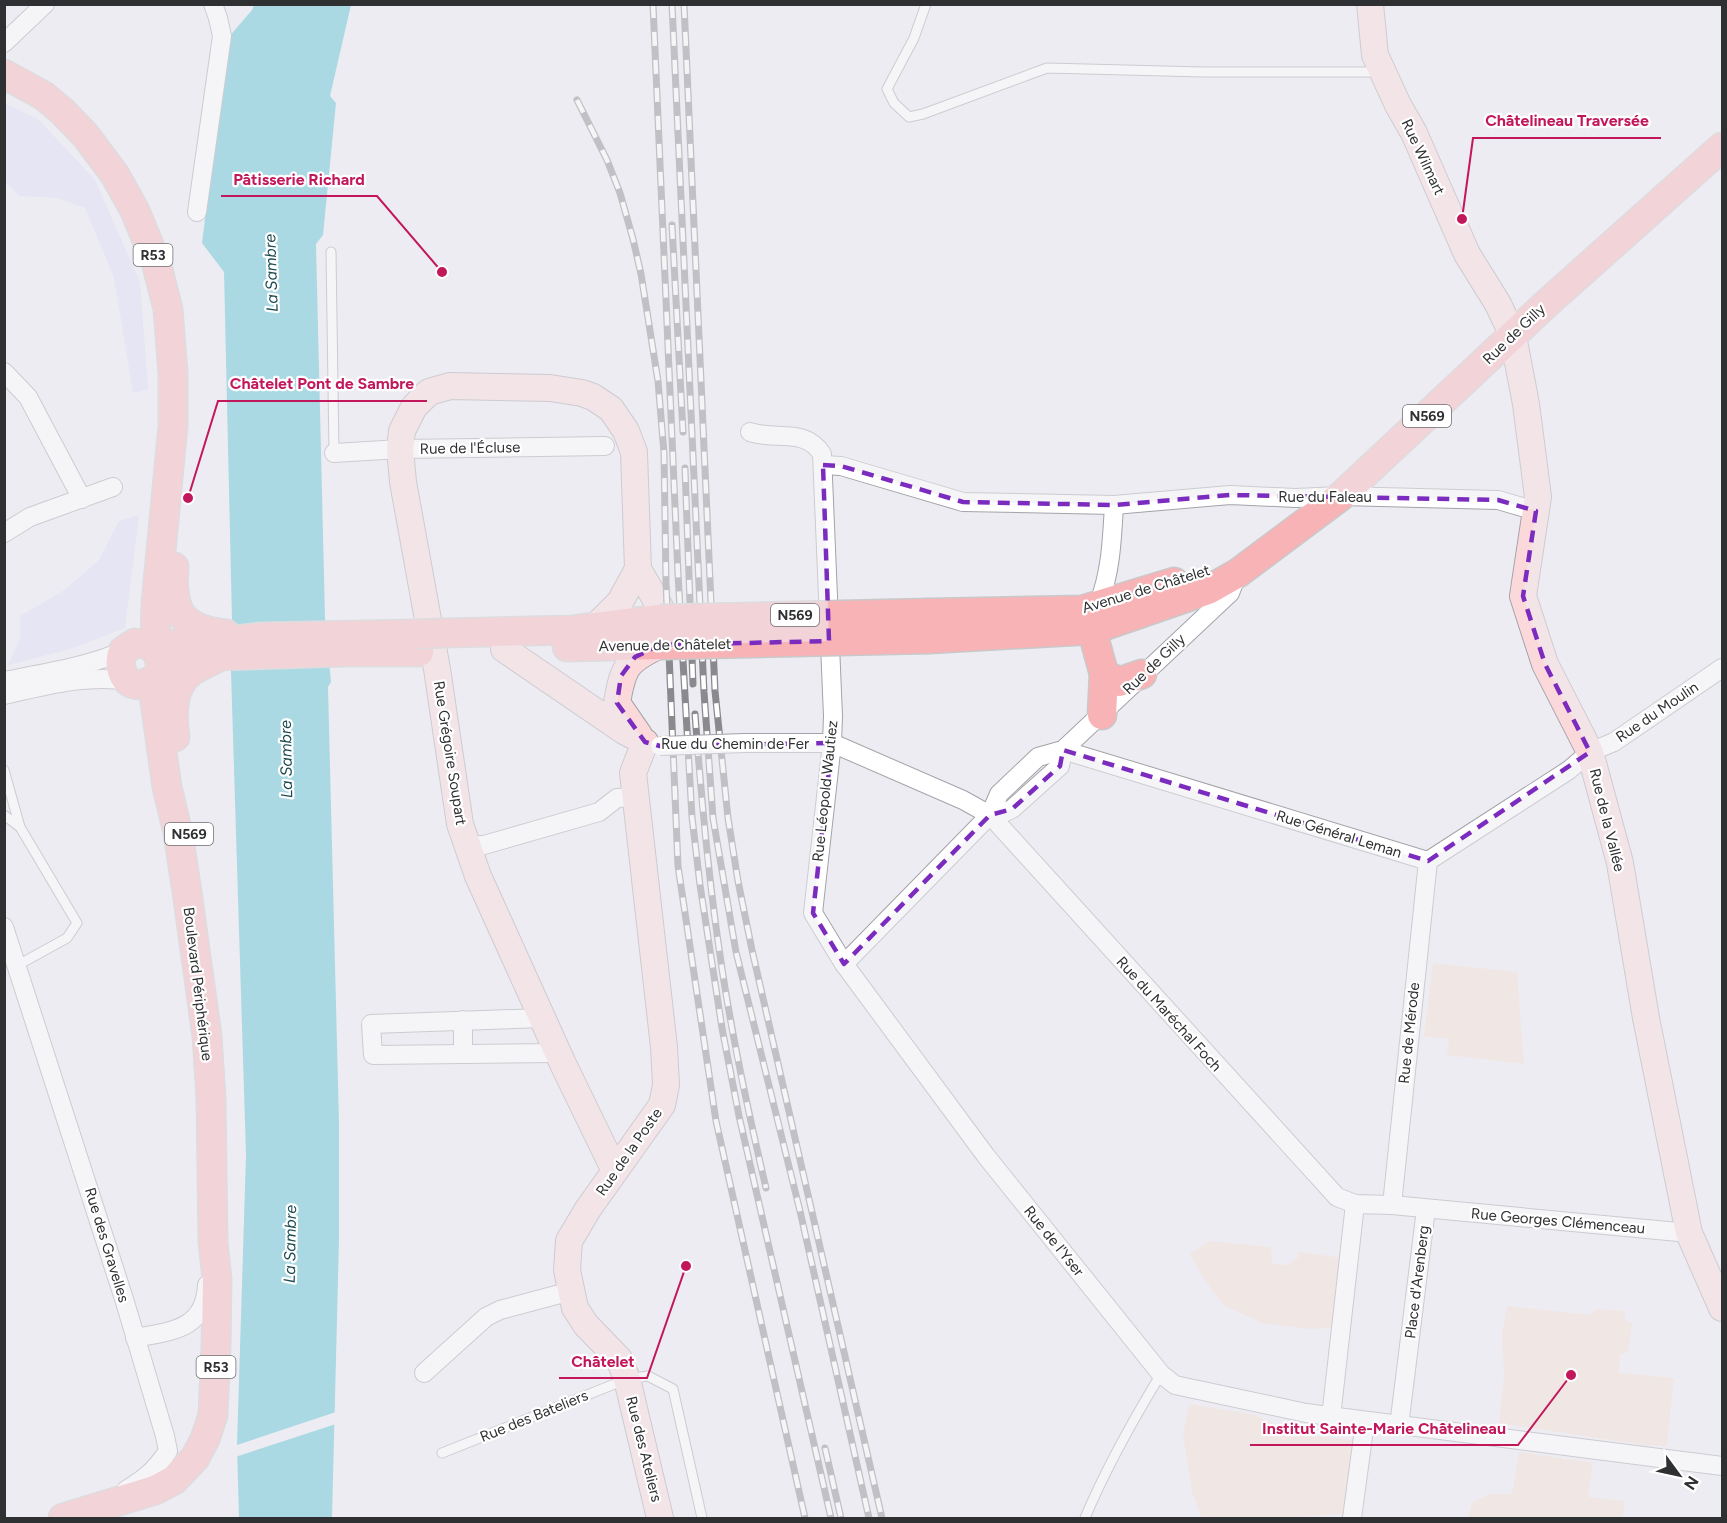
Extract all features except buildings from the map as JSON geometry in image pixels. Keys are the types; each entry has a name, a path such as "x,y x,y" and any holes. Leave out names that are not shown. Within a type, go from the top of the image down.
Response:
{"main road":[{"name":"Boulevard Périphérique","path":"10,76 44,96 86,136 115,175 135,211 156,262 168,309 173,374 173,426 156,603 141,655 154,695 167,786 183,862 207,1036 211,1109 213,1242 217,1279 213,1415 205,1439 195,1458 174,1479 155,1490 67,1517"},
{"name":"Rue de Gilly","path":"1307,522 1341,496 1545,305 1722,147"},
{"name":"N569","path":"168,481 176,605 181,615 189,623 222,644 190,672 177,690 174,707 174,729 203,958 207,1036"},
{"name":"Avenue de Châtelet","path":"222,644 447,642 595,627 660,624 930,626 1082,610 1095,617 1208,590 1238,573 1307,522"},
{"name":"Avenue de Châtelet","path":"1095,617 1210,571 1307,522"},
{"path":"1095,617 1104,674 1102,715"},
{"name":"Avenue de Châtelet","path":"447,642 504,649 660,624"},
{"name":"Avenue de Châtelet","path":"141,655 171,661 222,644 261,637 345,644"},
{"name":"R53","path":"129,681 124,677 119,665 141,655"},
{"path":"1104,674 1119,682 1142,674"}],"street":[{"path":"4,43 45,4"},
{"path":"197,212 222,36 213,4"},
{"name":"Rue Wilmart","path":"1370,4 1375,55 1414,133 1467,254 1498,304 1513,336"},
{"name":"Rue de la Vallée","path":"1513,336 1526,404 1538,497 1523,596 1545,664 1590,752 1620,863 1648,1029 1689,1233 1722,1308"},
{"path":"4,372 28,397 82,499"},
{"name":"Rue Grégoire Soupart","path":"615,1170 558,1053 478,876 460,824 437,669 403,482 400,449 402,431 414,407 429,392 450,386 550,388 582,393 593,397 611,409 620,419 634,452 638,569"},
{"path":"750,432 758,435 805,438 816,444 822,454 823,465"},
{"name":"Rue de l'Écluse","path":"334,453 400,449 605,446"},
{"name":"Rue du Faleau","path":"823,465 841,466 963,502 1114,505 1230,495 1295,498 1341,496 1498,500 1536,511"},
{"name":"Rue Léopold Wautiez","path":"823,465 833,716 813,913 844,964"},
{"path":"4,533 30,517 113,487"},
{"path":"1095,617 1106,587 1114,505"},
{"path":"638,569 660,624 621,676 617,703 652,744"},
{"path":"595,627 620,602 638,569"},
{"name":"Rue de Gilly","path":"844,964 990,816 999,794 1038,757 1063,750 1102,715 1142,674 1230,592 1238,573"},
{"path":"504,649 624,731 652,744"},
{"name":"Avenue de Châtelet","path":"4,681 106,659 141,655"},
{"name":"Rue du Moulin","path":"1590,752 1614,742 1722,668"},
{"path":"4,695 79,679 108,678 129,681"},
{"name":"Rue du Chemin de Fer","path":"652,744 832,743 963,800 990,816"},
{"name":"Rue de la Poste","path":"637,1377 586,1325 575,1308 567,1270 569,1241 615,1170 662,1105 666,1085 664,1047 633,773 652,744"},
{"name":"Rue Général Leman","path":"1063,750 1428,861"},
{"path":"1428,861 1569,770 1590,752"},
{"path":"468,845 484,845 599,812 617,798 636,797"},
{"name":"Rue du Maréchal Foch","path":"990,816 1324,1186 1337,1197 1355,1204"},
{"name":"Rue de Mérode","path":"1392,1205 1428,861"},
{"name":"Rue des Gravelles","path":"4,927 11,968 135,1338 168,1451 147,1478 67,1517"},
{"name":"Rue de l'Yser","path":"844,964 986,1156 1161,1374 1175,1384 1331,1417"},
{"path":"542,1018 371,1024 373,1055 558,1053"},
{"path":"463,1020 463,1054"},
{"path":"1355,1204 1331,1417 1722,1466"},
{"name":"Place d'Arenberg","path":"1355,1204 1426,1209 1400,1426"},
{"name":"Rue Georges Clémenceau","path":"1426,1209 1689,1233"},
{"path":"135,1338 177,1330 201,1312 206,1297 213,1242"},
{"path":"424,1373 486,1317 500,1310 571,1291"},
{"name":"Rue des Ateliers","path":"637,1377 660,1518"},
{"path":"1352,1518 1365,1422"}],"lane":[{"path":"926,4 914,38 887,89 894,103 909,117 923,114 1047,68 1204,72 1383,72"},
{"path":"331,252 334,453"},
{"path":"4,770 20,827 77,923 67,938 11,968"},
{"path":"4,815 20,827"},
{"path":"1086,1518 1137,1414 1161,1374"},
{"path":"637,1377 673,1389 702,1518"},
{"name":"Rue des Bateliers","path":"442,1453 637,1377"}],"highlighted area":[{"path":"823,465 841,466 963,502 1114,505 1230,495 1498,500 1536,511 1523,596 1545,664 1590,752 1428,861 1063,750 1060,766 1012,809 990,815 844,964 813,913 832,743 660,746 645,742 617,703 621,676 635,657 660,645 829,641"}],"shaded area":[{"path":"4,103 38,119 95,180 140,282 148,389 133,393 114,277 85,208 57,198 19,196 5,181"},
{"path":"139,515 125,628 70,649 8,665 20,639 20,616 63,591 99,560 119,521"},
{"path":"1433,963 1517,972 1524,1064 1447,1055 1449,1039 1424,1036"},
{"path":"1209,1241 1271,1247 1272,1264 1289,1265 1299,1256 1298,1252 1343,1258 1331,1328 1309,1329 1262,1323 1223,1305 1190,1254"},
{"path":"1507,1306 1591,1315 1597,1309 1625,1311 1625,1320 1632,1323 1628,1352 1620,1354 1619,1373 1674,1378 1667,1446 1643,1445 1499,1423 1504,1376 1502,1335"},
{"path":"1189,1404 1255,1415 1295,1434 1352,1440 1344,1514 1285,1518 1202,1518 1192,1492 1183,1435"},
{"path":"1519,1452 1593,1463 1588,1497 1625,1501 1622,1518 1468,1518 1472,1503 1490,1494 1512,1494"}],"water":[{"name":"La Sambre","path":"254,5 351,5 330,96 336,103 323,235 316,244 325,618 331,682 328,687 339,1123 339,1239 332,1518 239,1518 237,1445 246,1155 231,672 232,621 224,272 202,243 228,38"}],"pier":[{"path":"339,1411 339,1423 235,1457 234,1446"}],"railway":[{"path":"653,4 678,574 692,817 722,1028 739,1116 831,1518"},
{"path":"672,4 704,692 713,818 736,952 800,1211 869,1518"},
{"path":"684,4 715,691 728,818 752,950 882,1518"},
{"path":"577,100 607,160 620,193 641,274 658,381 664,453 666,582 678,866 716,1121 805,1518"},
{"path":"672,225 683,432"},
{"path":"685,468 693,684"},
{"path":"695,714 705,834 720,955 740,1072 766,1188"},
{"path":"825,1448 841,1518"}],"place":[{"name":"Châtelineau Traversée","path":"1462,219"},
{"name":"Pâtisserie Richard","path":"442,272"},
{"name":"Châtelet Pont de Sambre","path":"188,498"},
{"name":"Châtelet","path":"686,1266"},
{"name":"Institut Sainte-Marie Châtelineau","path":"1571,1375"}]}
